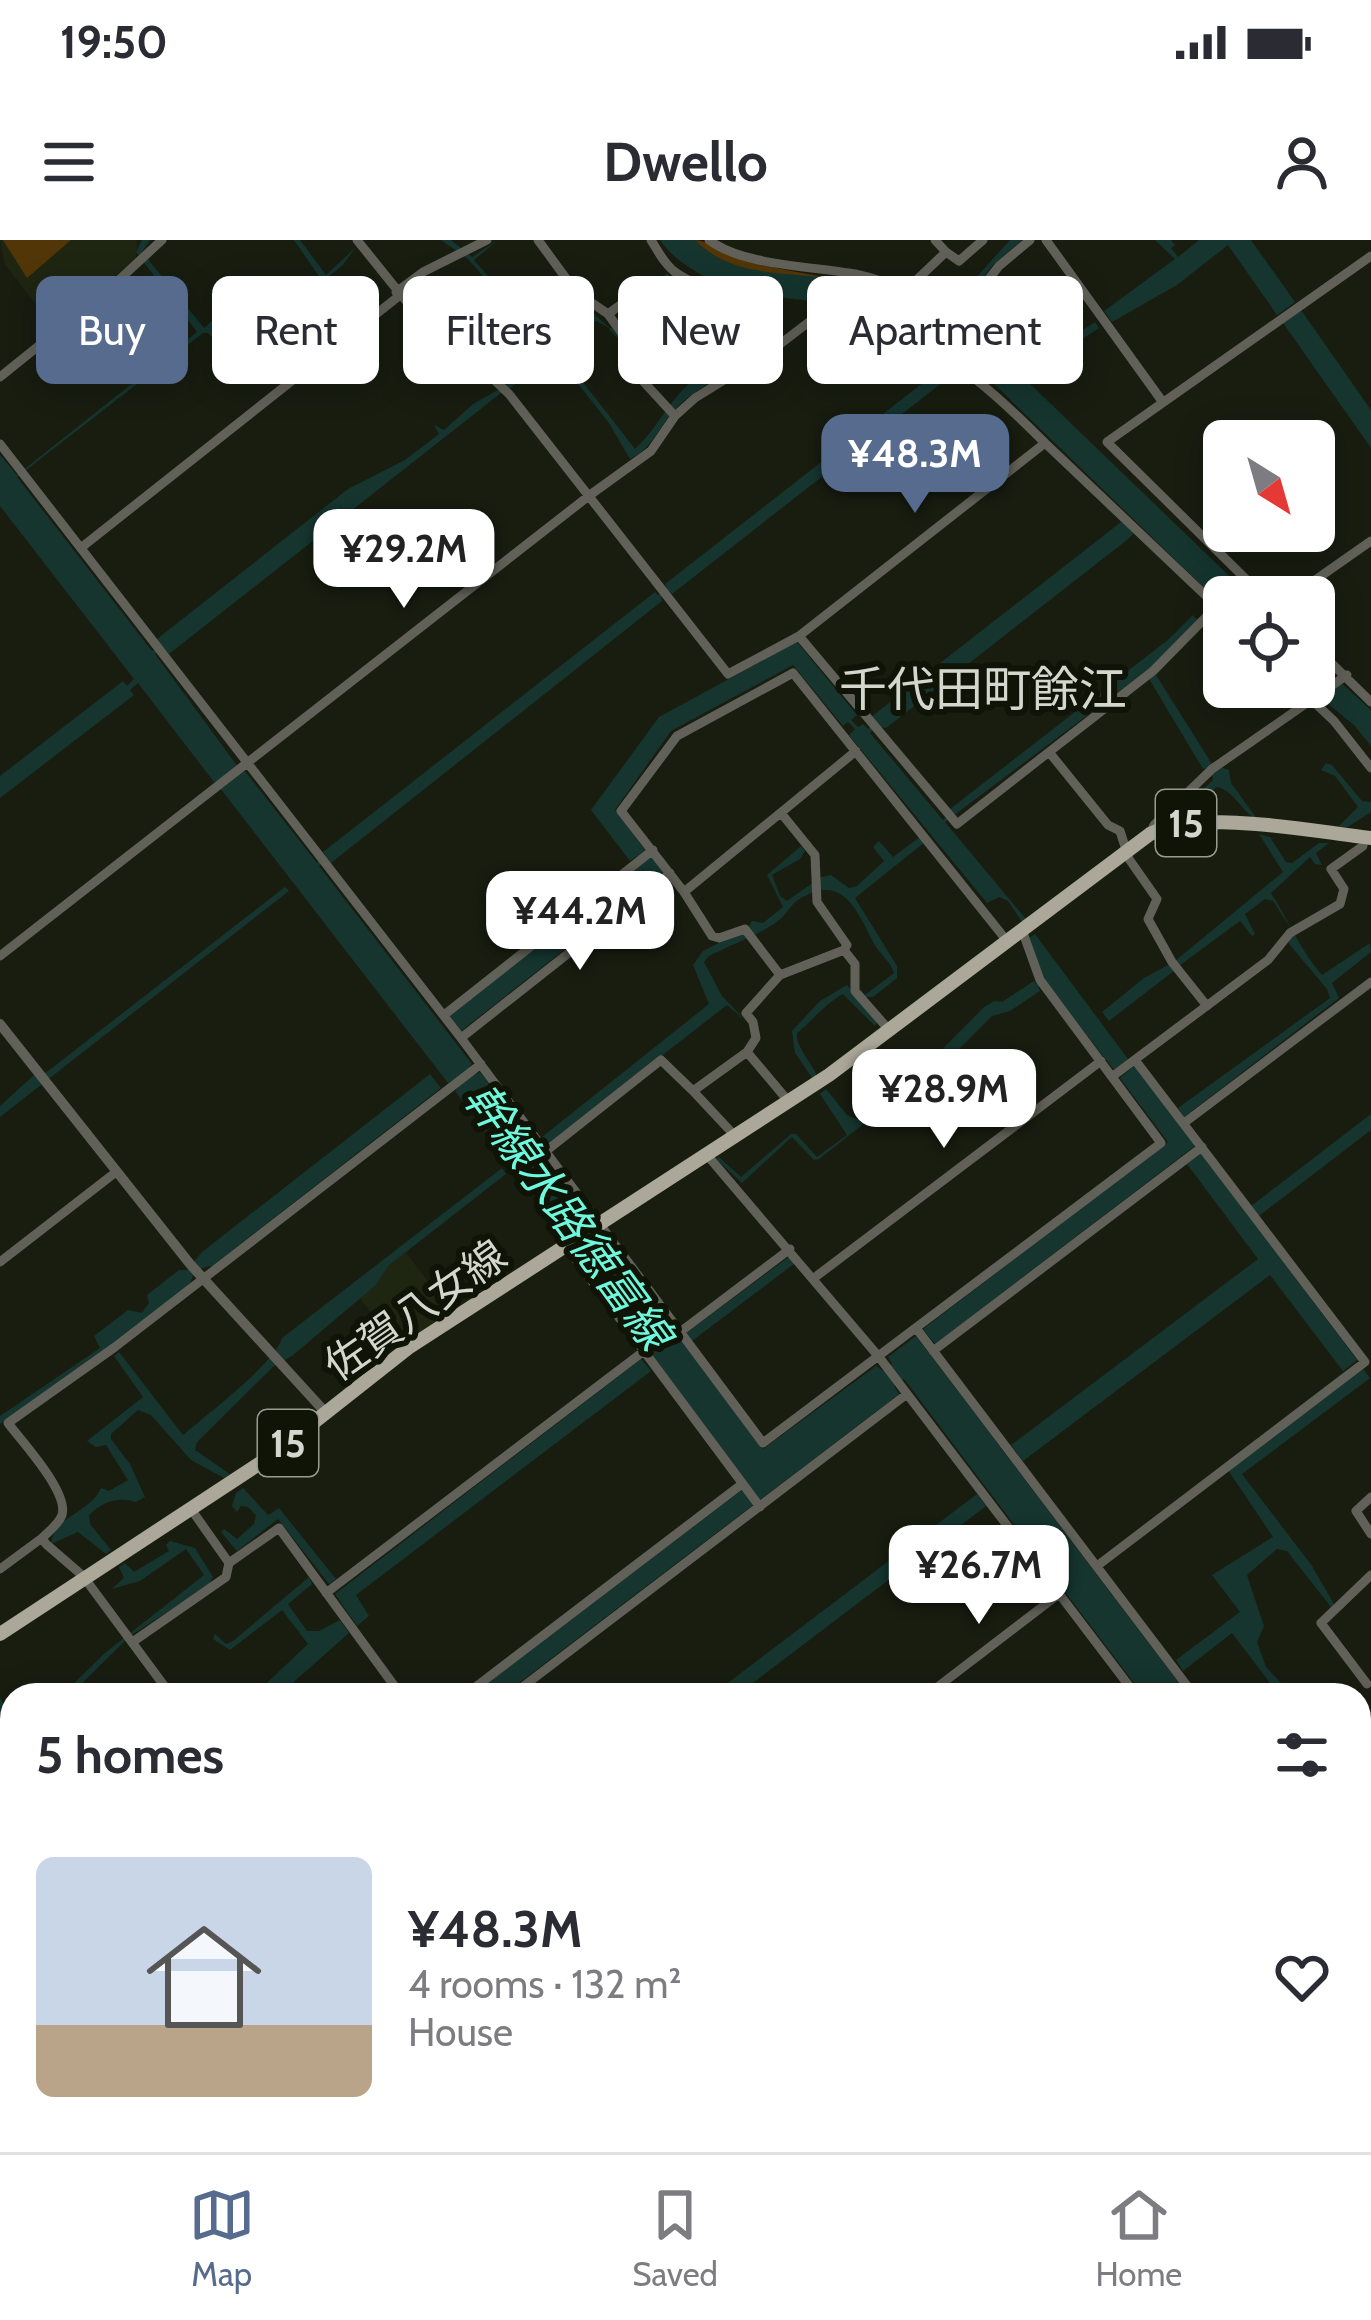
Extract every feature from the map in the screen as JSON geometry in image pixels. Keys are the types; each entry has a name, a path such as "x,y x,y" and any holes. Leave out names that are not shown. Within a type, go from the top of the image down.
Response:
{"main road":[{"name":"15","path":"568,1244 890,1031 1150,834 1179,824 1208,822 1368,837"},
{"name":"佐賀八女線","path":"0,1634 191,1509 408,1348 568,1244"}],"street":[{"path":"0,376 108,290 161,240"},
{"path":"357,240 446,352 471,358 505,389 728,674 800,636 1045,443"},
{"path":"82,548 423,272 487,240"},
{"path":"538,240 576,292 608,314 618,328"},
{"path":"651,240 669,268 683,276"},
{"path":"709,240 742,256 863,276"},
{"path":"935,240 959,261 989,260 1030,240"},
{"path":"981,276 989,260 983,240"},
{"path":"1052,242 1162,401"},
{"path":"921,276 946,252"},
{"path":"1243,576 1107,442 1371,256"},
{"path":"608,314 618,307"},
{"path":"783,342 822,312 855,316 952,358 1203,592"},
{"path":"646,384 672,413"},
{"path":"0,956 651,451 672,413 717,384"},
{"path":"0,444 244,764 444,1015 596,1225 765,1443 882,1361 916,1328 1161,1143 1041,982 1027,927"},
{"path":"1321,576 1371,541"},
{"path":"780,975 748,933 712,936 670,873 645,856 621,811 677,736 793,673 861,725 956,824 1153,671 1203,625"},
{"path":"684,892 856,751 861,725 800,636"},
{"path":"1335,666 1371,702"},
{"path":"1335,684 1346,676"},
{"path":"1150,834 1214,768 1301,708"},
{"path":"1319,708 1371,768"},
{"path":"856,751 1007,941"},
{"path":"1049,752 1108,825 1120,831 1129,859 1156,899 1148,919 1174,965 1207,1006"},
{"path":"693,1090 747,1052 756,1038 746,1013 780,975 847,945 817,902 815,855 781,813"},
{"path":"1113,1076 1268,960 1293,931 1340,904 1344,889 1331,868 1363,846 1368,837"},
{"path":"444,1015 645,856"},
{"path":"461,1038 670,873"},
{"path":"844,950 855,964 861,998 890,1031"},
{"path":"1184,1123 1371,982"},
{"path":"0,1024 190,1264 326,1413"},
{"path":"747,1052 789,1102"},
{"path":"546,1151 662,1060 736,1137"},
{"path":"1097,1566 1368,1366 1135,1060"},
{"path":"814,1278 1101,1061"},
{"path":"0,1569 43,1538 60,1521 64,1509 57,1488 4,1425 478,1066"},
{"path":"933,1351 1202,1147"},
{"path":"707,1155 882,1361 1127,1683"},
{"path":"0,1262 116,1172"},
{"path":"568,1244 751,1495"},
{"path":"680,1332 790,1249"},
{"path":"916,1328 1185,1683"},
{"path":"326,1593 644,1351"},
{"path":"482,1683 904,1390"},
{"path":"526,1683 751,1495"},
{"path":"1371,1497 1356,1511 1371,1534"},
{"path":"191,1509 229,1563"},
{"path":"131,1638 209,1591 226,1576 229,1563 279,1528 392,1683"},
{"path":"43,1538 83,1576 159,1683"},
{"path":"1369,1682 1321,1623 1371,1576"},
{"path":"943,1683 1059,1594"}],"shaded area":[{"path":"0,240 137,240 136,258 115,276 36,276 36,304 5,265"},
{"path":"3,240 71,240 27,278"},
{"path":"695,240 748,262 820,276 742,267"},
{"path":"403,1249 453,1313 397,1348 353,1289"}],"water":[{"path":"142,240 150,240 142,252 162,276 154,276 136,252"},
{"path":"294,240 300,240 326,275 355,248 329,276 319,276"},
{"path":"441,240 451,240 472,257 498,240 474,260 488,276"},
{"path":"660,240 695,240 742,267 807,276 807,301 783,299 783,276 702,276"},
{"path":"1010,240 1022,240 984,276 977,276"},
{"path":"1155,240 1171,240 1178,257 1199,240 1251,240 1295,302 1277,315 1228,245 1177,285 1112,322 1104,311 1175,259"},
{"path":"188,308 204,328 212,321 212,337 203,333 188,345 197,332 188,320"},
{"path":"1301,310 1371,410 1371,448 1283,323"},
{"path":"1095,322 1099,328 1083,339 1083,330"},
{"name":"幹線水路徳富線","path":"137,384 17,477 152,651 161,645 157,639 348,489 405,460 439,434 434,425 444,430 473,404 515,384 169,654 164,648 155,654 241,771 317,863 326,856 323,852 655,592 658,595 667,589 665,584 921,384 940,384 672,594 669,591 661,597 662,601 331,863 328,859 319,866 472,1064 474,1075 480,1072 592,1218 590,1224 597,1234 603,1233 763,1449 876,1366 884,1371 892,1364 888,1357 916,1336 1179,1683 1134,1683 904,1379 894,1386 899,1394 760,1500 455,1091 459,1087 453,1080 448,1083 222,785 214,782 138,683 130,690 134,695 0,798 0,776 123,681 127,686 134,679 0,506 0,455 17,475"},
{"path":"578,384 584,384 635,449 689,384 708,384 685,400 630,459"},
{"path":"994,384 1030,384 1229,576 1203,576 1203,587"},
{"path":"1121,522 1134,533 1127,540 886,728 877,726 870,733 943,820 952,813 950,809 1169,639 1193,615 1197,620 1148,670 1156,675 1212,764 1229,770 1231,783 1258,820 1217,787 1199,800 1203,809 1201,815 1197,813 1191,801 1213,780 1211,767 1203,769 1145,672 945,822 1026,919 1022,922 1008,901 999,897 987,903 849,735 855,729 848,722 843,726 793,665 671,731 615,810 645,850 640,855 645,860 651,856 664,871 461,1031 449,1015 642,863 637,856 630,861 591,810 659,717 797,642 857,715 851,720 868,729 875,723 871,717"},
{"path":"1335,677 1371,710 1371,746 1333,708"},
{"path":"1326,763 1362,801 1371,802 1371,812 1343,830 1336,829 1358,807 1335,776 1321,770"},
{"path":"1259,834 1270,837 1286,862 1292,863 1319,843 1329,843 1316,853 1322,865 1310,857 1271,893 1322,975 1370,943 1371,952 1332,983 1339,998 1184,1117 1178,1108 1330,998 1289,944 1290,927 1273,901 1265,899 1245,914 1255,934 1240,921 1179,966 1175,961 1283,872"},
{"path":"921,836 925,842 855,898 897,966 897,978 873,997 862,997 894,973 892,968 844,897 825,890 813,893 795,902 770,926 704,962 722,996 746,1021 727,1005 547,1145 542,1137 709,1004 693,965 703,951 748,928 752,921 763,923 783,907 767,875 801,846 805,851 800,859 772,875 787,901 821,877 831,875 849,888 857,886 884,861 873,847 879,841 893,857"},
{"path":"285,887 289,891 0,1117 0,1106 34,1075 38,1078 52,1068"},
{"path":"1035,934 1128,1059 1114,1070 1046,982 1010,1011 992,1016 920,1088 894,1100 819,1159 814,1160 792,1137 742,1183 716,1159 741,1177 791,1134 817,1157 847,1135 820,1094 826,1089 856,1119 916,1076 984,1007 1044,979 1029,938"},
{"path":"1170,964 1175,970 1109,1021 1102,1012"},
{"path":"847,985 877,1022 875,1026 843,994 825,1007 797,1033 817,1076 813,1079 795,1053 792,1031 820,1001"},
{"path":"1134,1066 1196,1145 935,1344 923,1329 1168,1142 1120,1078"},
{"path":"430,1074 441,1088 212,1266 198,1271 190,1284 111,1346 0,1424 0,1416 100,1348 94,1336 128,1310 142,1313 149,1303 147,1295 179,1270 187,1270 202,1252"},
{"path":"1371,1114 1371,1130 1259,1216 1251,1206"},
{"path":"1201,1153 1357,1360 1343,1371 1270,1275 1023,1461 1011,1445 1258,1259 1187,1164"},
{"path":"502,1168 506,1174 388,1266 376,1285 274,1366 197,1442 195,1450 230,1474 224,1478 191,1460 151,1415 138,1410 111,1439 130,1464 145,1497 136,1502 111,1501 89,1515 90,1524 111,1550 106,1554 78,1532 51,1544 59,1527 101,1488 109,1491 128,1480 106,1445 96,1447 87,1441 143,1397 114,1356 119,1352 183,1435 254,1374 282,1338"},
{"path":"790,1256 795,1263 692,1341 686,1333"},
{"path":"641,1359 651,1371 356,1595 369,1616 357,1626 335,1594"},
{"path":"1363,1369 1370,1378 1242,1474 1312,1566 1334,1604 1331,1607 1287,1551 1277,1549 1247,1575 1264,1626 1257,1642 1266,1667 1281,1683 1270,1683 1232,1633 1183,1671 1176,1660 1240,1612 1212,1575 1273,1537 1228,1470"},
{"path":"243,1488 268,1515 279,1508 336,1579 329,1584 278,1519 237,1551 221,1532 224,1529 237,1539 254,1524 256,1515 248,1507 241,1506 237,1512 232,1506"},
{"path":"742,1490 753,1505 519,1683 488,1683"},
{"path":"977,1494 986,1506 753,1683 728,1683"},
{"path":"170,1541 195,1548 213,1577 209,1585 130,1636 82,1683 74,1683 105,1653 204,1575 186,1549 140,1581 112,1589 124,1578 119,1567 125,1563 134,1572 169,1551"},
{"path":"309,1577 312,1584 288,1604 307,1631 319,1631 340,1620 349,1633 293,1683 267,1683 308,1644 282,1610 230,1650 213,1639 215,1634 226,1644"}],"waterway":[{"path":"611,329 618,337"}],"district":[{"name":"千代田町餘江","path":"983,689"}]}
